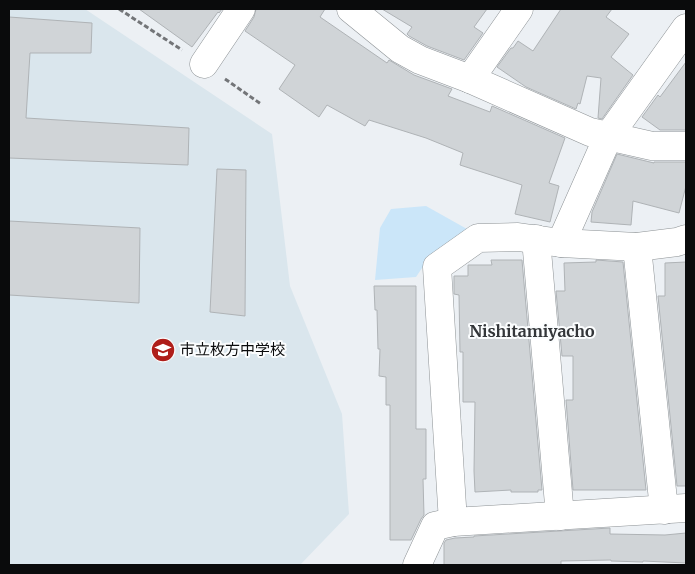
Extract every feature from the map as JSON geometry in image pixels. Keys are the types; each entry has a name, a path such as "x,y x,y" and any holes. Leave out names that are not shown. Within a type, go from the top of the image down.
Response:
{"street":[{"path":"204,64 241,9"},
{"path":"351,9 400,49 420,60 470,79 590,132 652,146 686,146"},
{"path":"470,79 519,9"},
{"path":"560,516 549,241 608,137 686,28"},
{"path":"453,522 437,267 478,238 518,237 637,247 677,242 686,239"},
{"path":"417,565 435,526 453,522 675,509 637,247"}],"shaded area":[{"name":"市立枚方中学校","path":"9,9 85,9 272,134 290,286 342,414 349,514 300,565 9,565"},
{"path":"426,206 467,229 428,259 416,277 375,280 380,228 391,209"}],"building":[{"path":"139,9 222,9 192,47"},
{"path":"256,9 325,9 320,17 387,63 389,60 414,75 452,89 448,96 490,112 492,106 565,138 549,183 559,186 550,222 515,214 522,185 460,165 463,153 426,138 369,120 365,126 327,105 319,117 279,89 295,65 245,31 254,17"},
{"path":"382,9 487,9 474,27 483,33 464,60 427,46 409,36 407,34 412,27"},
{"path":"561,9 612,9 606,17 629,34 611,57 633,75 602,119 598,118 601,78 587,76 580,104 578,103 576,109 526,87 497,67 518,41 533,51"},
{"path":"9,17 92,23 91,53 30,53 26,118 189,128 188,165 9,158"},
{"path":"686,62 686,130 660,130 642,117 658,95 660,97"},
{"path":"617,154 654,163 686,162 686,186 679,213 633,201 631,225 591,222 592,212"},
{"path":"217,169 246,170 245,316 210,312"},
{"path":"9,221 140,228 139,303 9,295"},
{"path":"491,260 522,260 542,490 538,490 538,492 511,492 511,490 475,492 475,402 463,402 463,352 460,352 459,295 454,294 454,276 468,276 468,265 492,265"},
{"path":"596,260 623,262 646,490 573,490 566,400 573,400 573,356 562,356 556,291 565,291 564,263 596,262"},
{"path":"686,262 686,486 677,486 658,296 665,296 665,263"},
{"path":"374,286 416,286 416,429 426,429 426,479 423,479 424,515 411,540 390,540 390,405 386,405 386,377 379,376 380,349 378,349"},
{"path":"610,528 610,534 665,535 686,533 686,563 611,560 561,561 561,565 444,565 444,543 446,540 474,536"}],"place":[{"name":"市立枚方中学校","path":"163,350"}],"district":[{"name":"Nishitamiyacho","path":"532,331"}]}
